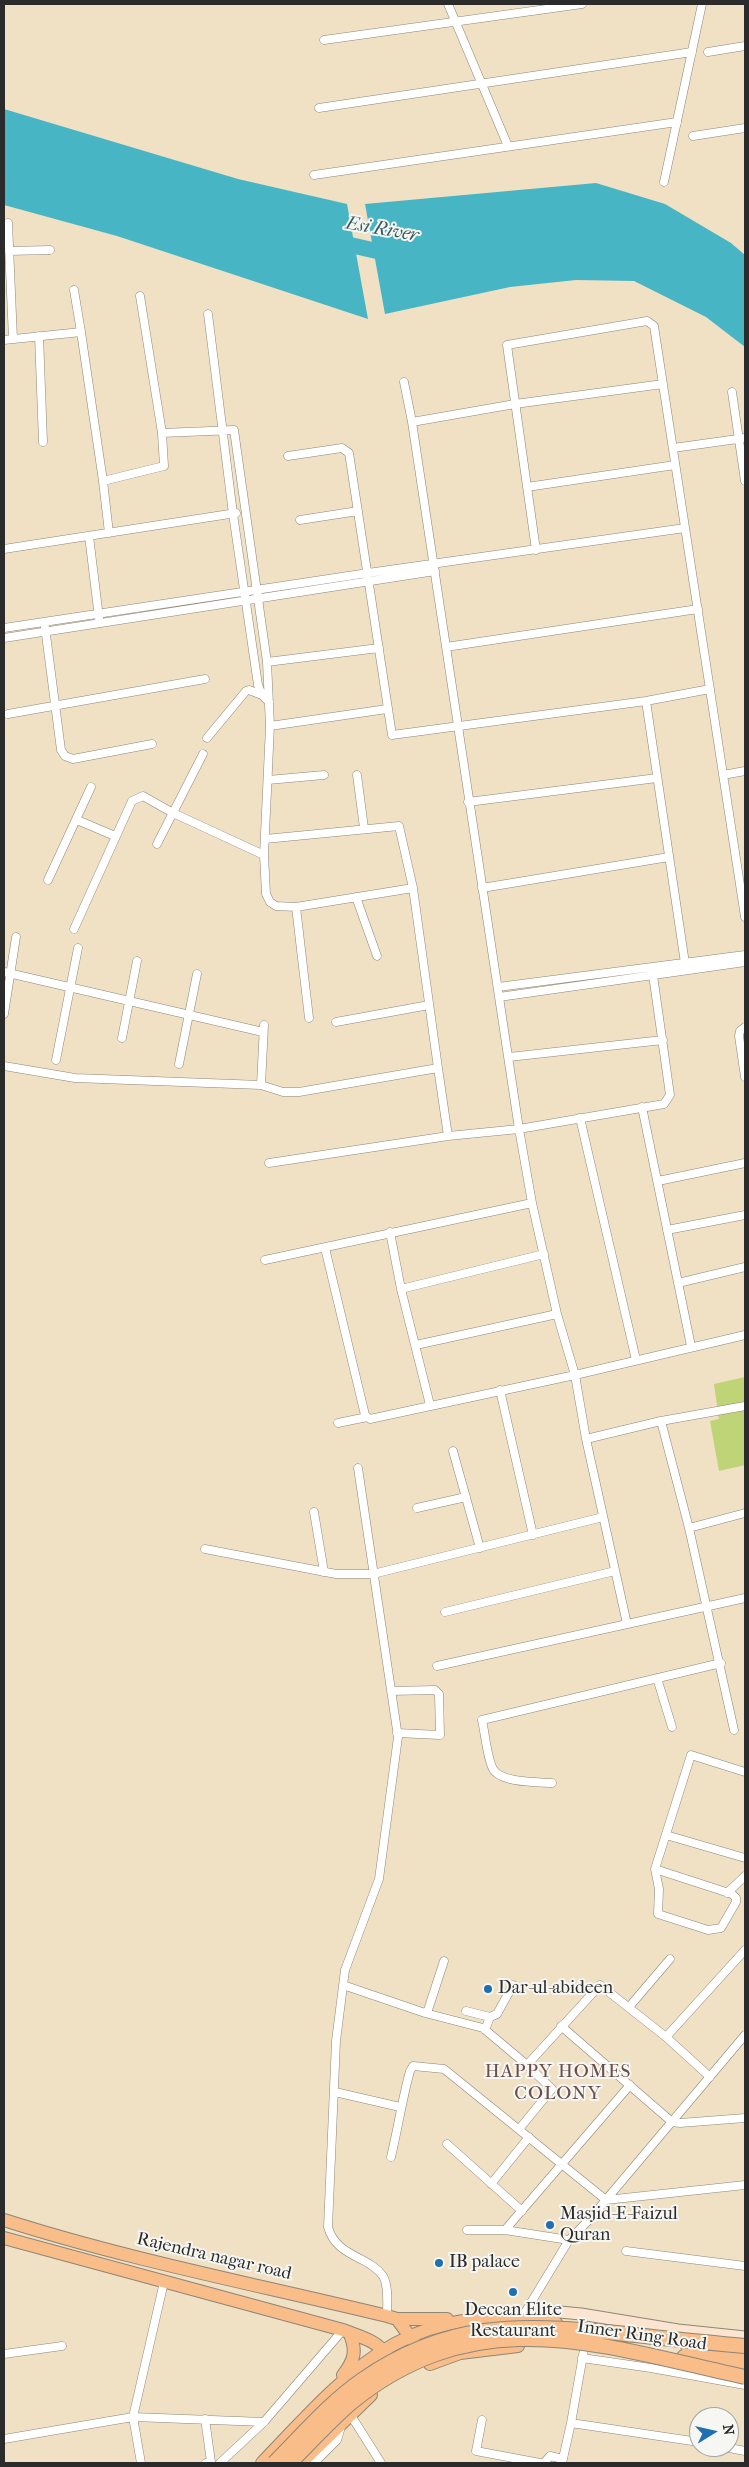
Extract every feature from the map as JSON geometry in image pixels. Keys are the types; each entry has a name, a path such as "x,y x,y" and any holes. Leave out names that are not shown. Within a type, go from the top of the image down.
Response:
{"highway":[{"path":"274,2463 345,2394 379,2370 413,2351 449,2337 488,2329 535,2327 745,2377"},
{"path":"580,2338 745,2354"},
{"path":"580,2338 745,2368"},
{"path":"290,2463 353,2402 385,2380 435,2354 473,2342 498,2339 580,2338 745,2346"}],"main road":[{"name":"Rajendra nagar road","path":"4,2220 54,2236 392,2317 481,2319"},
{"name":"Rajendra nagar road","path":"4,2238 346,2331 366,2338 383,2349"},
{"path":"392,2317 410,2336 427,2366"},
{"name":"Inner Ring Road","path":"262,2463 328,2394 383,2349 410,2336 452,2322 481,2319 528,2320 745,2354"},
{"path":"328,2394 355,2358 354,2342 346,2331"},
{"name":"Inner Ring Road","path":"301,2463 367,2398 400,2378 464,2352 553,2343 580,2338"},
{"path":"383,2349 400,2378"}],"street":[{"path":"448,4 508,146"},
{"path":"324,40 582,4"},
{"path":"664,182 702,4"},
{"path":"708,52 745,46"},
{"path":"319,108 692,52"},
{"path":"314,175 677,122"},
{"path":"693,136 745,128"},
{"path":"7,229 13,339"},
{"path":"9,252 50,250"},
{"path":"74,290 109,533"},
{"path":"103,481 164,466 162,433 140,296"},
{"path":"208,314 233,514 258,685 262,695 269,702"},
{"path":"536,550 507,348 510,342 647,321 654,326 723,775 741,862 745,917"},
{"path":"4,340 81,332"},
{"path":"39,336 43,442"},
{"path":"404,382 435,568 456,726 498,987 518,1129 557,1314 575,1375 586,1440 627,1624"},
{"path":"412,422 515,404 663,384"},
{"path":"732,392 742,439 745,482"},
{"path":"162,433 234,430 267,662 270,726 264,855 266,894 270,902 276,906 296,907 414,888"},
{"path":"673,448 742,439"},
{"path":"288,456 342,448 346,449 349,453 390,733 396,736 710,689"},
{"path":"527,487 675,465"},
{"path":"300,520 358,511"},
{"path":"4,549 245,512"},
{"path":"257,594 369,582 536,550 685,528"},
{"path":"89,536 99,623"},
{"path":"4,638 99,623 368,573 435,568"},
{"path":"4,628 98,614 246,596"},
{"path":"446,647 698,609"},
{"path":"45,623 54,705 61,750 65,756 73,759 152,744"},
{"path":"267,662 379,648"},
{"path":"8,714 205,679"},
{"path":"207,738 246,690 262,695"},
{"path":"646,700 685,966"},
{"path":"270,726 388,709"},
{"path":"157,844 204,754"},
{"path":"723,775 745,771"},
{"path":"268,780 324,775"},
{"path":"357,775 364,828"},
{"path":"468,802 657,778"},
{"path":"48,880 91,788"},
{"path":"74,929 115,836 132,801 137,797 143,796 173,813 264,855"},
{"path":"77,820 115,836"},
{"path":"266,839 399,826 414,888 448,1136"},
{"path":"482,888 669,857"},
{"path":"356,897 377,956"},
{"path":"296,907 309,1018"},
{"path":"4,1014 7,973 16,936"},
{"path":"56,1060 78,948"},
{"path":"499,997 745,955"},
{"path":"122,1038 137,961"},
{"path":"685,966 745,962"},
{"path":"498,987 653,971"},
{"path":"269,1163 448,1136 518,1129 664,1104 670,1095 653,971"},
{"path":"7,973 188,1015 263,1028 261,1085"},
{"path":"178,1064 196,974"},
{"path":"336,1022 429,1005"},
{"path":"745,1028 740,1031 739,1036 745,1077"},
{"path":"508,1057 662,1040"},
{"path":"4,1066 75,1078 261,1085 283,1092 300,1092 438,1068"},
{"path":"642,1107 691,1346"},
{"path":"580,1118 636,1360"},
{"path":"658,1181 745,1163"},
{"path":"265,1260 532,1202"},
{"path":"667,1230 745,1215"},
{"path":"390,1232 401,1289 430,1405"},
{"path":"325,1248 367,1418"},
{"path":"401,1289 544,1254"},
{"path":"678,1283 745,1266"},
{"path":"416,1345 557,1314"},
{"path":"338,1423 575,1375 745,1334"},
{"path":"500,1390 532,1535"},
{"path":"586,1440 661,1421 745,1406"},
{"path":"661,1421 708,1605 734,1730"},
{"path":"453,1451 480,1548"},
{"path":"358,1468 392,1702 400,1723 397,1733 379,1879 344,1970 336,2041 328,2227 331,2238 338,2245 383,2276 392,2317"},
{"path":"417,1508 466,1497"},
{"path":"314,1512 324,1572"},
{"path":"689,1528 745,1513"},
{"path":"205,1549 324,1572 345,1575 373,1574 603,1517"},
{"path":"445,1612 615,1571"},
{"path":"437,1666 745,1598"},
{"path":"552,1783 509,1779 499,1776 493,1769 482,1720 721,1663"},
{"path":"657,1678 672,1727"},
{"path":"391,1691 435,1690 439,1694 440,1736 397,1733"},
{"path":"392,1702 401,1701"},
{"path":"655,1869 728,1893 736,1898 736,1902 724,1924 716,1930 708,1930 661,1916 657,1910 659,1889 655,1869 691,1755 745,1772"},
{"path":"666,1835 745,1858"},
{"path":"728,1893 745,1876"},
{"path":"666,2038 745,1950"},
{"path":"629,2007 670,1959"},
{"path":"427,2014 444,1961"},
{"path":"342,1985 427,2014 485,2030 552,2089 520,2128"},
{"path":"466,2010 490,2017 497,2014 513,1985"},
{"path":"527,2065 600,1985 629,2007 710,2077"},
{"path":"485,2030 490,2017"},
{"path":"561,2026 672,2122 745,2118"},
{"path":"528,2320 569,2240 606,2200 745,2035"},
{"path":"391,2157 400,2118 400,2107 413,2066 444,2069 520,2128 606,2200 745,2185"},
{"path":"505,2230 630,2085"},
{"path":"334,2092 400,2107"},
{"path":"490,2184 530,2137"},
{"path":"447,2144 522,2211"},
{"path":"467,2230 505,2230 569,2240"},
{"path":"626,2251 745,2266"},
{"path":"141,2463 133,2417 164,2282"},
{"name":"Inner Ring Road","path":"528,2320 542,2313 561,2312 678,2330 745,2337"},
{"path":"220,2463 264,2422 346,2331"},
{"path":"544,2463 550,2456 563,2461 582,2358 580,2338"},
{"path":"4,2354 62,2346"},
{"name":"Inner Ring Road","path":"582,2358 745,2385"},
{"path":"4,2439 133,2417 264,2422"},
{"path":"314,2463 336,2440 347,2417 381,2463"},
{"path":"205,2419 211,2462 206,2463"},
{"path":"482,2420 476,2451 540,2463"},
{"path":"571,2423 689,2441"}],"green space":[{"path":"745,1377 745,1465 719,1471 710,1421 719,1419 714,1384"}],"water":[{"path":"4,109 238,179 347,204 368,319 117,236 4,205"},
{"path":"596,183 665,204 731,243 745,255 745,347 706,317 634,281 576,280 510,287 385,314 365,204"}],"waterway":[{"name":"Esi River","path":"333,241 394,255"}],"place":[{"name":"Dar-ul-abideen","path":"488,1989"},
{"name":"Masjid-E-Faizul Quran","path":"550,2225"},
{"name":"IB palace","path":"439,2263"},
{"name":"Deccan Elite Restaurant","path":"513,2292"}],"district":[{"name":"HAPPY HOMES COLONY","path":"558,2083"}]}
